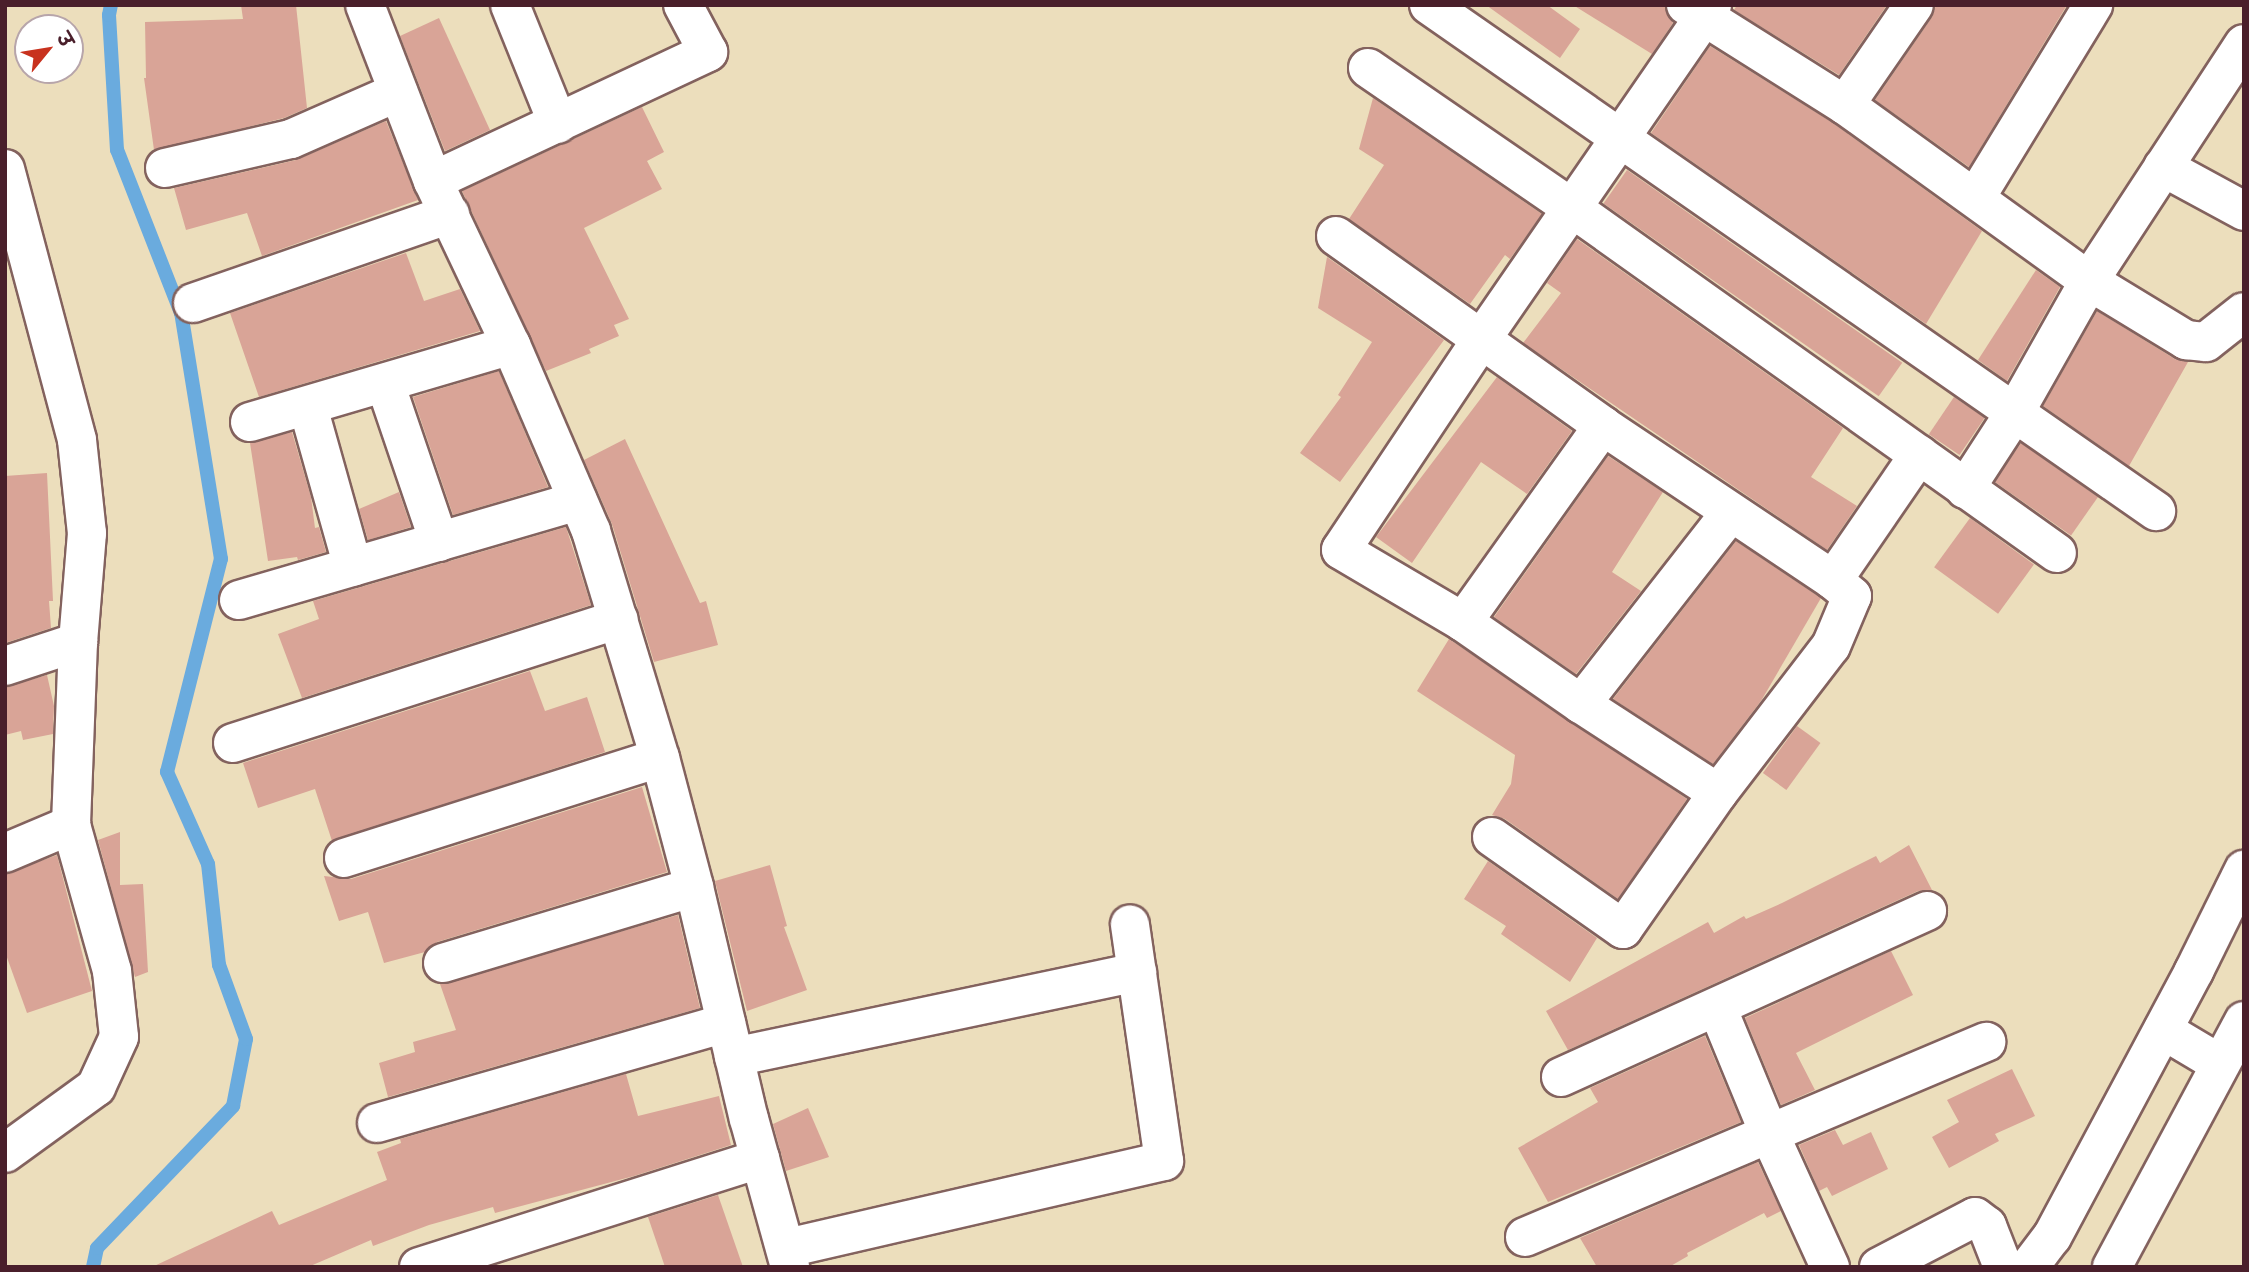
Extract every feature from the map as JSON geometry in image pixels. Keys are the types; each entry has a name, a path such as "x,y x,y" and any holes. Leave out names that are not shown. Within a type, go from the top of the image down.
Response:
{"street":[{"path":"365,5 433,181 511,345 578,501 619,619 660,758 760,1159 789,1257 1164,1161 1130,924"},
{"path":"510,5 558,124"},
{"path":"433,181 708,52 683,5"},
{"path":"1429,5 2156,511"},
{"path":"1845,105 1914,5"},
{"path":"1976,197 2093,5"},
{"path":"1718,793 1581,704 1463,622 1341,550 1620,138 1701,9 1845,105 2089,281 2186,340 2206,342 2244,312"},
{"path":"1965,489 2015,412 2089,281 2242,52"},
{"path":"1368,68 1572,208 2057,553"},
{"path":"164,168 291,139 398,92"},
{"path":"2163,167 2244,211"},
{"path":"5,169 77,440 87,533 78,642 71,825 112,971 119,1037 96,1087 5,1153"},
{"path":"193,303 450,214"},
{"path":"1336,236 1603,426 1833,580 1852,596 1831,646 1718,793 1623,929 1492,837"},
{"path":"250,422 511,345"},
{"path":"385,383 439,542"},
{"path":"308,407 353,567"},
{"path":"1463,622 1603,426"},
{"path":"1833,580 1919,455"},
{"path":"239,600 578,501"},
{"path":"1581,704 1730,513"},
{"path":"233,743 619,619"},
{"path":"5,666 78,642"},
{"path":"344,858 660,758"},
{"path":"5,853 71,825"},
{"path":"2029,1267 2052,1237 2244,870"},
{"path":"443,963 694,887"},
{"path":"1561,1077 1927,911"},
{"path":"377,1122 730,1040 1138,972"},
{"path":"1717,1007 1769,1133 1830,1267"},
{"path":"2112,1267 2244,1021"},
{"path":"2162,1030 2220,1064"},
{"path":"1525,1237 1986,1042"},
{"path":"419,1267 760,1159"},
{"path":"1879,1267 1975,1217 1987,1226 2003,1267"}],"building":[{"path":"241,5 296,5 307,108 284,118 154,150 144,78 145,22 243,19"},
{"path":"1486,5 1547,5 1580,29 1560,58"},
{"path":"1573,5 1664,5 1673,23 1652,54"},
{"path":"1737,5 1887,5 1839,75 1734,10"},
{"path":"1936,5 2067,5 1969,167 1875,100 1932,17"},
{"path":"439,18 490,130 445,151 400,36"},
{"path":"1710,46 1833,123 1982,231 1926,324 1651,133"},
{"path":"1373,98 1542,214 1510,259 1505,255 1470,304 1349,219 1384,165 1359,149"},
{"path":"642,107 664,152 647,161 662,189 584,228 629,319 614,325 619,336 589,349 591,353 546,371 462,191"},
{"path":"386,121 418,200 262,256 247,213 186,230 174,188 296,160"},
{"path":"1627,170 1902,363 1879,396 1603,204"},
{"path":"1577,239 1843,428 1811,477 1857,506 1827,550 1523,343 1561,293 1547,283"},
{"path":"406,253 424,301 460,289 480,331 259,397 230,313"},
{"path":"1327,257 1444,340 1340,482 1300,453 1341,397 1338,395 1372,342 1318,308"},
{"path":"2036,270 2060,287 2007,381 1978,360"},
{"path":"2097,311 2175,359 2188,362 2129,466 2043,406"},
{"path":"499,371 548,487 453,515 413,397"},
{"path":"1497,377 1572,431 1527,494 1481,462 1412,563 1376,537"},
{"path":"1954,397 1985,418 1960,455 1929,434"},
{"path":"292,432 311,497 315,528 319,527 326,552 298,560 297,557 268,561 250,443"},
{"path":"625,439 700,603 706,601 718,645 654,662 612,524 584,460"},
{"path":"2021,443 2098,497 2071,535 1994,482"},
{"path":"1608,456 1663,492 1612,572 1641,591 1576,674 1494,617"},
{"path":"47,473 53,601 49,601 51,628 5,643 5,476"},
{"path":"399,492 411,527 368,540 359,509"},
{"path":"1970,518 2034,564 1998,614 1934,567"},
{"path":"566,527 591,605 302,698 278,634 319,619 313,601"},
{"path":"1736,541 1821,598 1761,701 1713,764 1613,699"},
{"path":"1449,639 1687,799 1618,899 1505,819 1492,815 1511,784 1515,755 1417,691"},
{"path":"530,671 545,711 587,697 605,752 332,841 315,789 258,808 243,763"},
{"path":"47,675 54,706 53,734 23,740 21,731 5,735 5,687"},
{"path":"1797,726 1820,743 1786,790 1763,773"},
{"path":"642,787 667,872 437,942 425,952 384,963 368,912 339,921 324,876 351,879"},
{"path":"120,832 120,885 143,884 148,972 135,977 98,840"},
{"path":"1909,845 1932,890 1918,891 1568,1050 1546,1011 1708,922 1714,933 1744,916 1746,919 1782,903 1876,856 1880,863"},
{"path":"57,855 92,991 27,1013 5,952 5,874"},
{"path":"1488,861 1597,938 1570,982 1501,934 1506,926 1464,899"},
{"path":"770,865 787,926 784,927 807,990 747,1011 715,881"},
{"path":"678,915 700,1008 388,1097 379,1063 415,1052 413,1042 456,1030 440,984"},
{"path":"1891,951 1913,995 1796,1053 1815,1090 1781,1105 1745,1018"},
{"path":"1705,1036 1741,1122 1548,1202 1518,1148 1598,1102 1590,1088"},
{"path":"2012,1069 2035,1116 1995,1134 1999,1141 1949,1168 1932,1137 1959,1122 1947,1100"},
{"path":"626,1074 638,1116 719,1096 731,1145 634,1176 495,1213 493,1207 429,1225 373,1246 371,1240 308,1267 152,1267 272,1211 279,1225 387,1180 377,1152 401,1143 400,1139"},
{"path":"808,1108 829,1157 786,1171 773,1124"},
{"path":"1835,1130 1843,1145 1871,1132 1888,1169 1832,1196 1827,1187 1819,1191 1799,1145"},
{"path":"1758,1162 1781,1211 1767,1218 1764,1213 1687,1253 1688,1256 1669,1267 1597,1267 1580,1238"},
{"path":"718,1195 743,1267 665,1267 648,1217"}],"waterway":[{"path":"93,1267 97,1248 233,1106 246,1039 219,965 208,864 167,772 221,559 181,313 117,150 109,15 111,5"}]}
